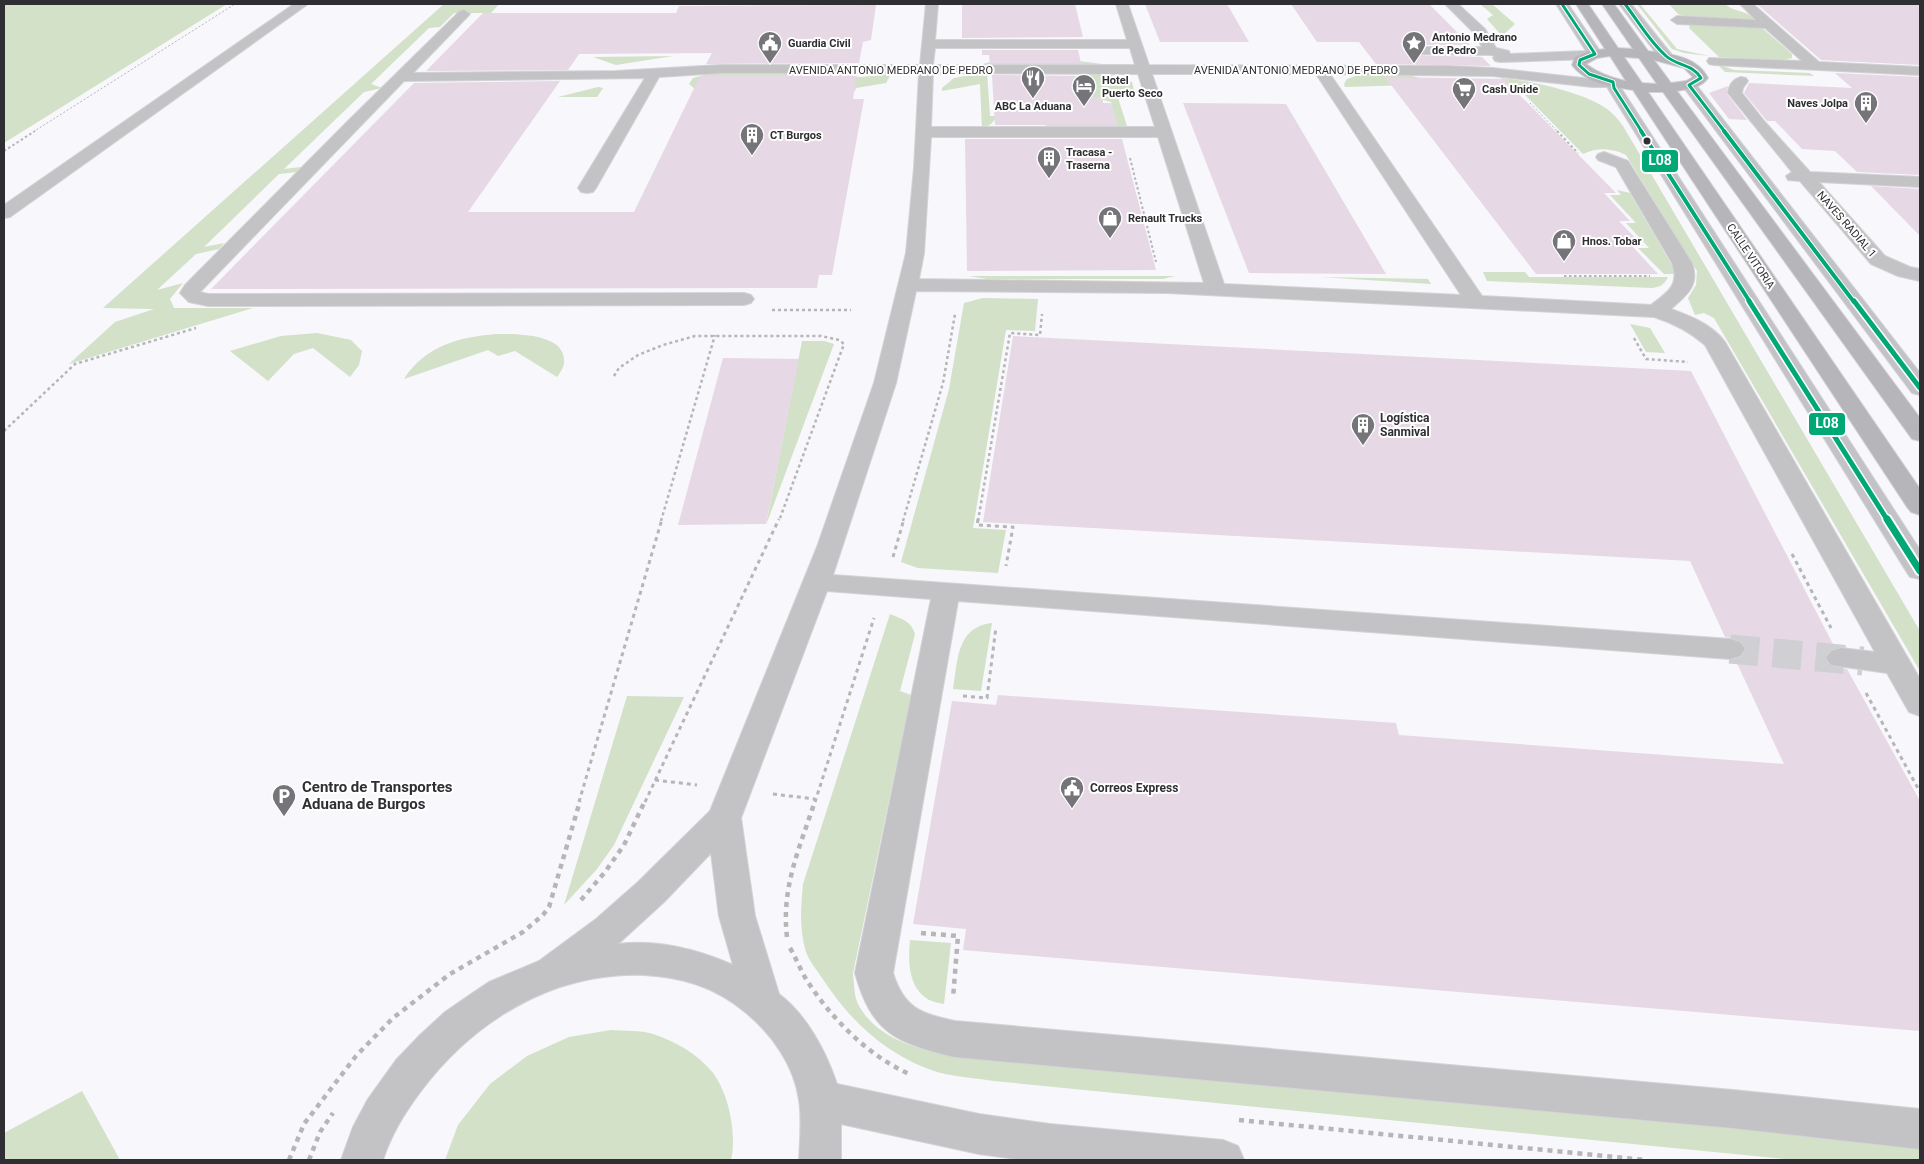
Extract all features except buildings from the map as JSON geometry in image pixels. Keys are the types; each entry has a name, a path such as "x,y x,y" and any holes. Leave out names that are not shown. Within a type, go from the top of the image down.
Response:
{"highway":[{"name":"CALLE VITORIA","path":"1582,4 1920,507"},
{"path":"1608,4 1667,88 1920,434"},
{"path":"1615,52 1667,58 1689,65 1700,74 1697,82 1689,85 1667,88 1636,86 1613,82 1589,74 1579,65 1580,60 1593,54 1615,52"}],"street":[{"path":"4,213 302,4"},
{"path":"551,973 609,930 651,892 724,818 830,547 882,392 915,253 932,4"},
{"path":"1122,4 1216,289"},
{"path":"1451,4 1480,32 1491,51"},
{"path":"1562,4 1593,54"},
{"path":"1625,4 1667,58"},
{"path":"1746,4 1815,66"},
{"path":"464,14 400,77 190,293 197,298 208,300 744,299"},
{"path":"1677,20 1768,24"},
{"path":"1401,51 1491,51 1528,58"},
{"name":"AVENIDA ANTONIO MEDRANO DE PEDRO","path":"400,77 616,76 655,72 928,58 1139,57 1208,60 1528,58 1593,54"},
{"path":"1208,60 1222,56"},
{"path":"928,58 1139,57"},
{"name":"AVENIDA ANTONIO MEDRANO DE PEDRO","path":"1139,57 1320,70 1493,72 1592,83 1613,82"},
{"path":"1714,61 1920,71"},
{"path":"1320,70 1476,303"},
{"path":"587,188 655,72"},
{"path":"1757,79 1735,80 1735,93 1806,176"},
{"path":"1613,82 1614,88 1920,571"},
{"path":"1689,85 1920,388"},
{"path":"923,132 1163,132"},
{"path":"1604,158 1622,164 1682,263 1686,274 1684,283 1670,301 1656,311"},
{"name":"NAVES RADIAL 1","path":"1774,175 1920,182"},
{"name":"NAVES RADIAL 1","path":"1806,176 1878,260 1920,276"},
{"path":"908,285 1216,289 1656,311 1689,322 1714,342 1920,705"},
{"path":"815,582 1730,649"},
{"path":"946,592 874,973 878,991 886,1007 900,1020 920,1031 955,1039 1732,1109 1920,1129"},
{"path":"1844,659 1897,664"},
{"path":"724,818 737,916 762,1000"},
{"path":"362,1160 364,1151 388,1103 420,1060 460,1023 504,994 551,973 590,963 628,958 666,960 702,968 718,974 734,981 762,1000 790,1028 808,1062 820,1100 820,1160"},
{"path":"820,1100 979,1134 1050,1144 1222,1160"}],"path":[{"path":"4,152 236,4"},
{"path":"1528,101 1584,158"},
{"path":"1129,154 1157,264"},
{"path":"1562,276 1652,276"},
{"path":"1006,569 1013,527 978,526 1010,333 1040,335 1043,305"},
{"path":"913,1075 905,1073 873,1054 837,1017 806,978 788,944 785,920 787,888 884,587 943,383 956,312"},
{"path":"549,907 715,335"},
{"path":"579,901 605,872 624,845 777,525 844,344 839,340 821,336 715,335 678,340 623,363 614,376"},
{"path":"1632,336 1646,359 1690,362"},
{"path":"1687,356 1693,366"},
{"path":"4,431 75,364"},
{"path":"1788,546 1844,659 1920,792"},
{"path":"1230,1120 1646,1160"}],"green space":[{"path":"4,4 227,4 4,143"},
{"path":"444,4 499,4 491,13 454,13 440,27 429,28 371,84 382,88 364,92 284,169 301,167 297,172 279,174 204,247 224,243 219,249 196,254 157,290 183,283 170,299 174,308 253,308 69,364 115,322 154,309 103,308"},
{"path":"1480,4 1492,4 1515,24 1502,36 1487,19 1493,15"},
{"path":"1637,4 1640,4 1677,49 1709,56 1684,53 1672,49"},
{"path":"1669,4 1725,4 1754,18 1753,20 1690,18 1678,14"},
{"path":"1695,23 1761,27 1792,54 1792,58 1780,61 1719,57 1689,28 1690,25"},
{"path":"673,56 616,65 593,57"},
{"path":"993,61 1079,61 1102,64 1079,67 980,65"},
{"path":"1717,64 1734,70 1810,73 1814,76 1725,72"},
{"path":"789,72 795,76 695,89 689,84 693,78 712,73"},
{"path":"987,72 990,116 998,116 991,124 982,129 980,84 942,91 942,88 954,78"},
{"path":"1081,72 1111,75 1132,82 1135,94 1118,98 1128,129 1049,127 1045,125 1072,122 1073,125 1115,125 1111,102 1086,95"},
{"path":"891,74 886,83 856,88 855,91 793,91 802,76 862,77"},
{"path":"1361,74 1408,75 1420,78 1410,85 1345,87 1344,84 1347,79"},
{"path":"1501,78 1539,84 1582,96 1607,109 1623,126 1920,631 1920,671 1714,318 1704,313 1695,315 1688,298 1696,285 1697,271 1626,155 1605,149 1583,154 1516,86 1507,86"},
{"path":"598,87 603,88 597,97 558,97"},
{"path":"1617,190 1630,193 1677,274 1664,274 1638,248 1649,248 1626,223 1636,223 1610,195 1621,195"},
{"path":"1483,272 1525,272 1529,277 1668,277 1662,285 1652,288 1487,281"},
{"path":"969,276 1175,276 1163,279 987,279"},
{"path":"1320,277 1428,279 1431,284"},
{"path":"983,298 1038,299 1035,331 1006,330 973,528 1006,530 998,573 918,568 901,562 949,389 964,303"},
{"path":"1630,324 1650,328 1665,353 1646,352"},
{"path":"317,333 351,340 362,351 359,365 350,377 313,348 294,354 268,381 230,351 281,336"},
{"path":"482,335 527,335 549,341 563,353 564,363 562,370 557,377 515,351 498,356 488,350 404,379 422,358 444,345"},
{"path":"802,341 824,341 834,344 766,525"},
{"path":"890,614 908,623 915,634 900,691 911,695 853,973 854,989 858,1004 870,1021 896,1039 925,1050 1920,1146 1920,1160 1795,1160 994,1081 937,1072 902,1057 871,1035 833,994 807,955 802,935 801,918 803,884"},
{"path":"992,623 981,691 953,689 958,657 965,638 971,631 980,626"},
{"path":"627,696 684,697 614,845 597,869 564,905"},
{"path":"910,940 951,943 944,1004 929,1000 917,989 911,973 909,957"},
{"path":"611,1030 643,1032 661,1037 686,1049 707,1066 719,1082 727,1103 733,1139 731,1160 445,1160 458,1125 490,1084 527,1056 569,1037"},
{"path":"82,1091 120,1160 4,1160 4,1133"}],"tunnel":[{"path":"1730,649 1863,661"}],"transit line":[{"name":"L08","path":"1562,4 1595,54 1580,60 1579,65 1589,74 1613,82 1614,88 1920,571"},
{"name":"L08","path":"1625,4 1649,38 1666,56 1694,69 1698,73 1701,78 1689,85 1920,388"}],"place":[{"name":"Guardia Civil","path":"770,64"},
{"name":"Antonio Medrano de Pedro","path":"1414,64"},
{"name":"ABC La Aduana","path":"1033,99"},
{"name":"Hotel Puerto Seco","path":"1084,107"},
{"name":"Cash Unide","path":"1464,110"},
{"name":"Naves Jolpa","path":"1866,124"},
{"name":"CT Burgos","path":"752,156"},
{"name":"Tracasa - Traserna","path":"1049,179"},
{"name":"Renault Trucks","path":"1110,239"},
{"name":"Hnos. Tobar","path":"1564,262"},
{"name":"Logística Sanmival","path":"1363,446"},
{"name":"Correos Express","path":"1072,809"},
{"name":"Centro de Transportes Aduana de Burgos","path":"284,817"}]}
